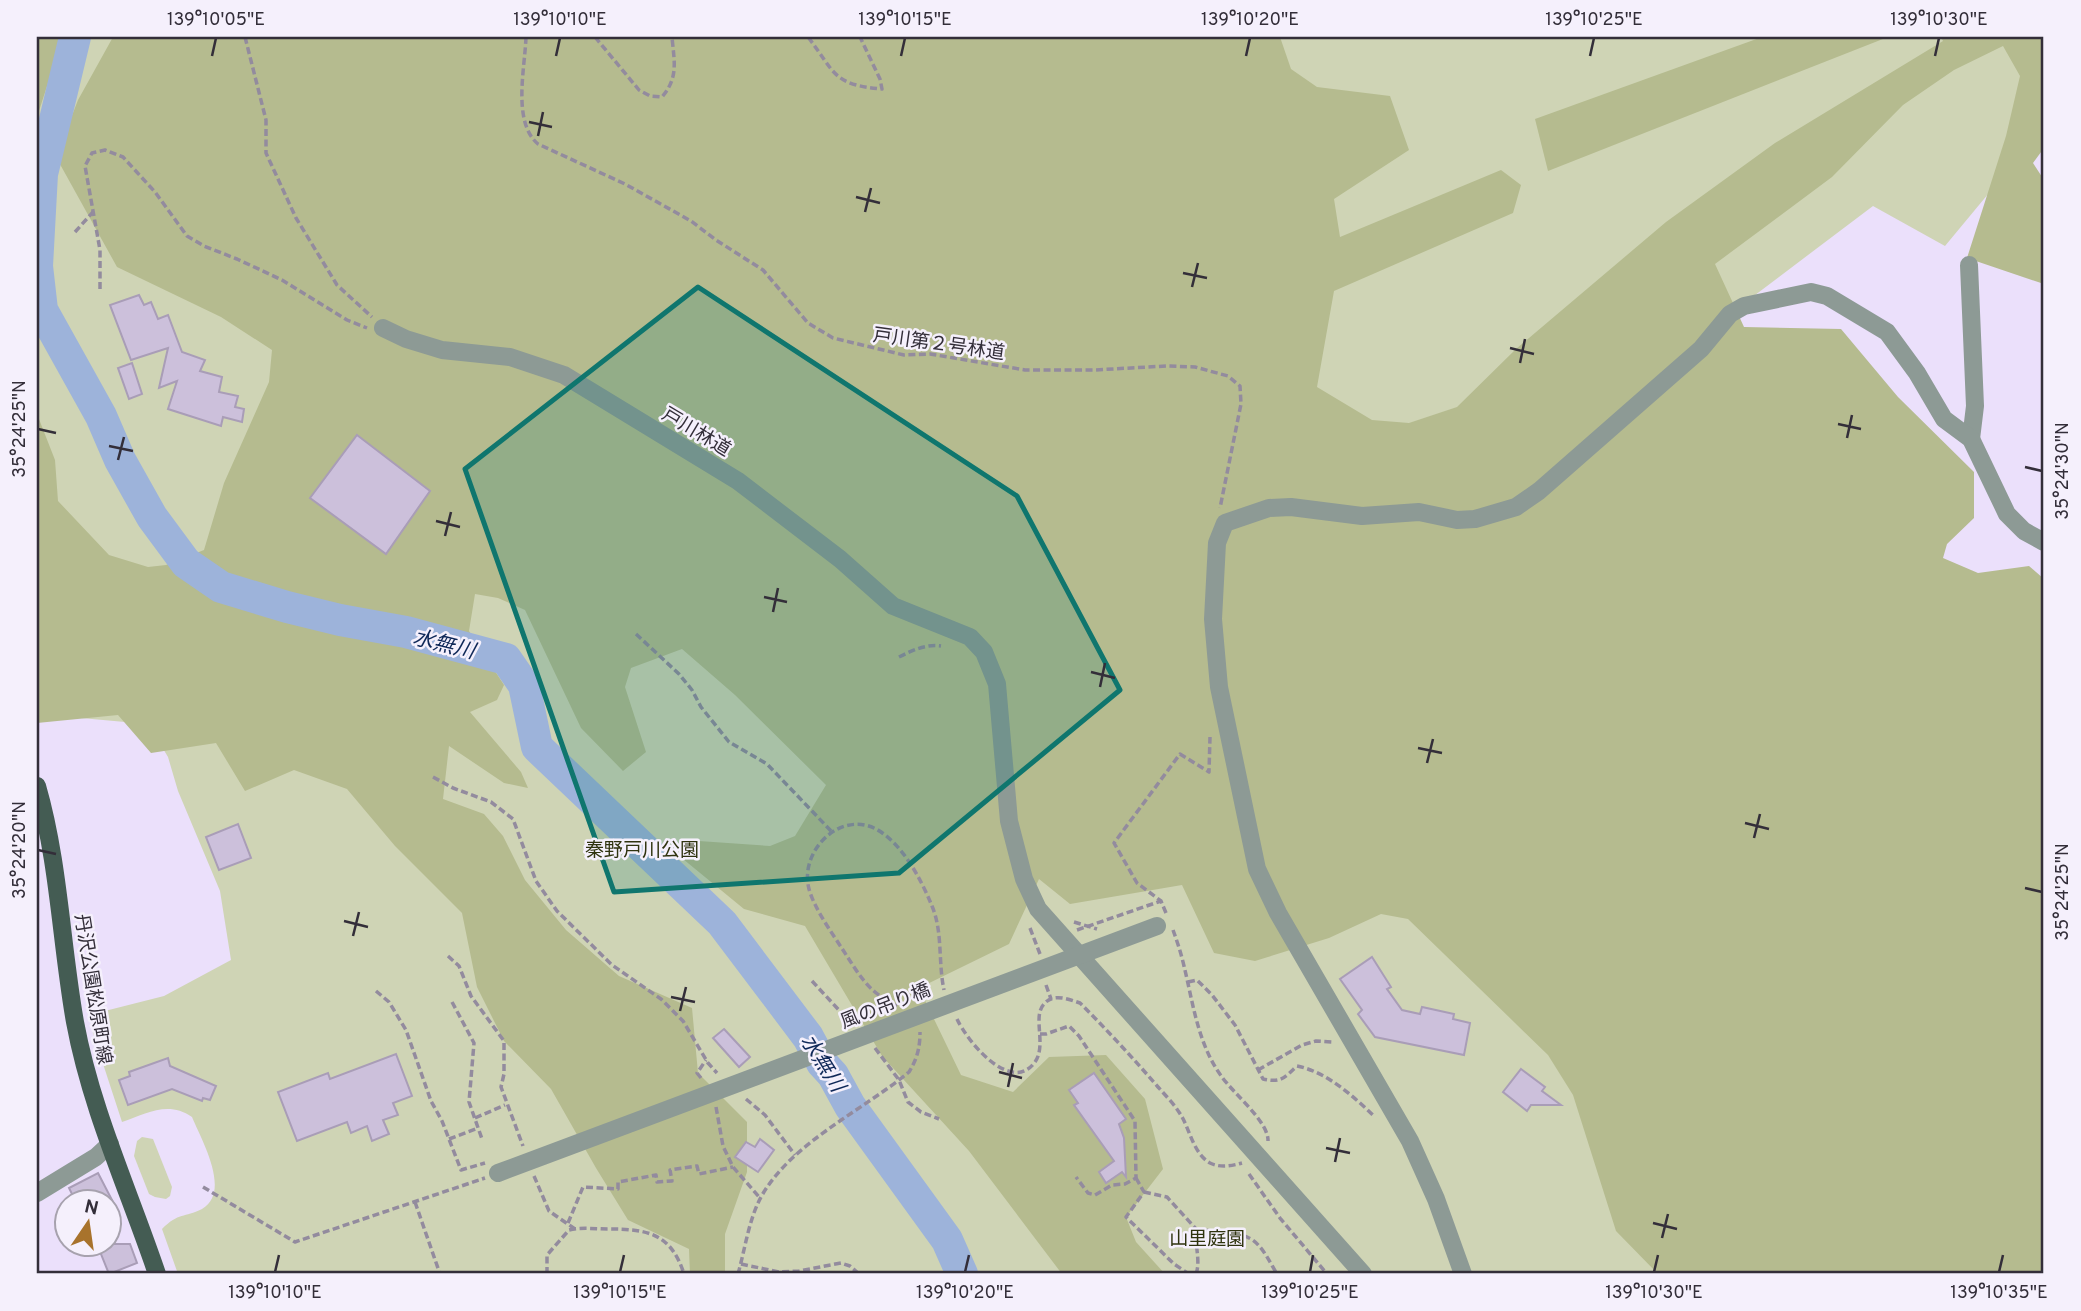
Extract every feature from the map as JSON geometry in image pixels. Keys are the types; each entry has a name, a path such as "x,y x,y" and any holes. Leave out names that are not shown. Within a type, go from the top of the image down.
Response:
{"main road":[{"name":"丹沢公園松原町線","path":"37,786 47,822 75,1022 89,1083 157,1274"}],"street":[{"path":"1969,265 1975,406 1971,439"},
{"path":"1463,1274 1436,1199 1410,1141 1278,913 1257,869 1219,687 1213,619 1217,543 1225,523 1269,508 1291,507 1362,516 1419,512 1457,520 1475,519 1516,507 1539,491 1701,349 1730,314 1744,306 1811,292 1827,296 1887,332 1917,373 1944,419 1971,439 2007,514 2024,531 2044,542"},
{"name":"戸川林道","path":"386,330 406,340 442,350 510,357 564,375 738,481 840,559 893,606 970,637 984,652 997,684 1009,821 1024,879 1038,909 1064,934 1249,1159 1363,1274"},
{"name":"風の吊り橋","path":"494,1175 1164,923"},
{"path":"37,1193 96,1157 110,1144"}],"path":[{"path":"246,37 265,120 266,153 296,218 337,285 386,330"},
{"name":"戸川第２号林道","path":"526,37 523,114 525,128 538,145 625,184 691,221 763,270 808,323 833,338 904,355 930,355 1025,370 1166,366 1195,367 1228,376 1240,386 1241,404 1219,512 1225,523"},
{"path":"594,37 639,90 650,96 662,97 671,86 675,72 672,37"},
{"path":"807,37 827,67 844,82 882,89 860,37"},
{"path":"100,289 100,250 85,166 92,153 105,150 123,157 155,192 187,236 282,281 347,320 362,327 386,330"},
{"path":"75,232 93,212"},
{"path":"636,635 679,674 701,707 729,741 767,764 832,833"},
{"path":"899,657 932,645 947,646"},
{"path":"1064,934 1161,901 1137,883 1114,843 1180,754 1209,772 1210,754"},
{"path":"433,776 453,788 491,802 513,819 536,881 557,911 612,965 661,999 683,1021 706,1060 719,1075"},
{"path":"1164,923 1184,964 1199,1032 1221,1076 1269,1133 1268,1145 1249,1159 1280,1218 1327,1274"},
{"path":"448,956 459,966 471,996 503,1041 502,1087 506,1105 526,1155"},
{"path":"1188,982 1197,979 1212,995 1235,1025 1263,1079 1275,1082 1297,1066 1306,1068 1353,1096 1378,1121"},
{"path":"812,981 856,1028"},
{"path":"203,1187 295,1242 494,1175 486,1163 461,1170 442,1121 431,1101 406,1030 389,1002 376,991"},
{"path":"452,1002 474,1043 469,1102 482,1139"},
{"path":"1040,1034 1069,1026 1079,1036 1117,1092 1135,1121 1136,1178 1144,1192 1167,1197 1197,1230 1250,1238 1277,1274"},
{"path":"1258,1070 1302,1045 1316,1041"},
{"path":"873,1047 899,1080 908,1102 921,1112 939,1119"},
{"path":"706,1060 698,1073 707,1086"},
{"path":"737,1091 765,1115 795,1155"},
{"path":"738,1274 760,1199 777,1172 795,1155 878,1096"},
{"path":"713,1099 719,1111 723,1146 733,1167 760,1199"},
{"path":"475,1118 506,1105"},
{"path":"449,1139 478,1128"},
{"path":"568,1224 583,1187 618,1189 618,1182 656,1175 657,1182 672,1181 670,1170 697,1166 699,1174 733,1167"},
{"path":"531,1167 550,1210 575,1229"},
{"path":"1076,1177 1088,1193 1095,1195 1112,1185 1125,1184 1136,1178"},
{"path":"1144,1192 1126,1217 1174,1264 1189,1274"},
{"path":"415,1202 440,1274"},
{"path":"547,1274 547,1255 569,1230 575,1229 645,1230 662,1238 679,1258 684,1274"},
{"path":"1196,1274 1197,1230"},
{"path":"741,1264 779,1272 841,1263 850,1266 859,1274"}],"highlighted area":[{"path":"698,287 1017,496 1120,690 899,873 614,892 465,469"}],"green space":[{"name":"秦野戸川公園","path":"37,37 231,37 1020,387 1724,1274 178,1274 162,1229 177,1218 202,1209 211,1201 214,1191 212,1165 192,1117 183,1112 174,1109 157,1110 122,1122 92,1030 93,1014 164,996 231,960 220,891 178,791 168,757 156,737 125,722 37,714"},
{"path":"37,37 63,37 37,117"},
{"path":"113,37 1280,37 1291,69 1317,87 1390,96 1409,150 1334,199 1340,237 1501,170 1521,185 1513,213 1334,291 1317,387 1372,420 1409,423 1457,407 1516,349 1666,222 1775,143 1943,41 1941,37 2044,37 2044,148 2033,163 2044,180 2044,277 2041,283 1967,258 2006,136 2020,76 2003,46 1954,70 1903,105 1832,177 1715,264 1744,327 1841,329 1898,397 1974,472 1974,518 1947,544 1943,558 1978,573 2029,566 2044,579 2044,1274 1658,1274 1616,1231 1573,1095 1548,1055 1408,919 1381,914 1329,938 1255,961 1214,953 1182,885 1070,904 1039,879 1009,944 919,988 961,1075 1013,1092 1049,1057 1106,1055 1145,1099 1163,1169 1126,1217 1136,1242 1165,1274 1062,1274 969,1151 882,1056 805,926 744,909 683,859 699,841 770,846 795,836 826,785 735,695 682,649 631,668 625,687 646,752 623,771 581,728 525,610 498,598 475,594 469,631 504,685 497,700 470,712 521,772 528,788 504,783 449,746 443,799 484,814 503,836 525,880 566,930 619,976 692,1008 698,1073 747,1122 747,1172 725,1234 725,1274 690,1274 689,1249 628,1220 551,1089 504,1041 477,987 462,913 395,846 347,789 294,770 245,791 216,743 151,753 118,715 37,723 37,414 55,460 58,501 109,555 148,567 166,565 204,550 224,483 269,382 272,350 221,317 117,267 56,157 78,100"},
{"path":"1253,37 2044,37 2013,164 1945,246 1873,206 1649,375 1514,487 1294,384"},
{"path":"1762,37 1888,37 1548,171 1535,119"},
{"path":"142,1137 153,1139 172,1187 170,1196 166,1199 149,1194 134,1156 137,1141"}],"building":[{"path":"139,295 144,305 151,302 158,319 168,315 182,352 205,360 200,371 222,377 219,392 238,396 235,407 244,409 242,422 223,417 221,426 168,409 177,381 159,388 168,348 131,360 110,305"},
{"path":"132,363 142,394 129,399 118,368"},
{"path":"357,435 430,491 386,554 310,498"},
{"path":"238,824 251,858 219,870 206,837"},
{"path":"1372,957 1391,987 1387,989 1402,1010 1420,1014 1422,1007 1454,1014 1453,1019 1470,1023 1464,1055 1375,1037 1358,1014 1362,1010 1340,979"},
{"path":"724,1029 750,1057 739,1067 713,1038"},
{"path":"396,1054 412,1096 393,1103 398,1115 383,1120 389,1134 372,1141 367,1126 351,1133 347,1122 297,1141 278,1092 328,1073 330,1079"},
{"path":"168,1058 170,1066 216,1086 210,1100 203,1098 202,1101 172,1089 128,1105 119,1080 130,1076 129,1072"},
{"path":"1521,1069 1545,1087 1542,1091 1561,1105 1531,1105 1527,1111 1503,1092"},
{"path":"1094,1073 1126,1119 1119,1124 1124,1138 1126,1177 1122,1172 1106,1183 1099,1172 1114,1161 1074,1105 1078,1103 1069,1090"},
{"path":"760,1139 774,1150 758,1172 735,1157 746,1142 755,1147"},
{"path":"98,1173 106,1188 69,1188"},
{"path":"122,1244 130,1244 137,1263 109,1274 103,1258 122,1258"}],"waterway":[{"name":"水無川","path":"75,37 42,174 37,266 42,310 101,416 120,460 152,517 186,563 221,587 287,607 406,632 506,659 524,685 537,747 722,923 808,1037 850,1106 947,1240 962,1274"}],"park label":[{"name":"山里庭園","path":"1207,1238"}]}
